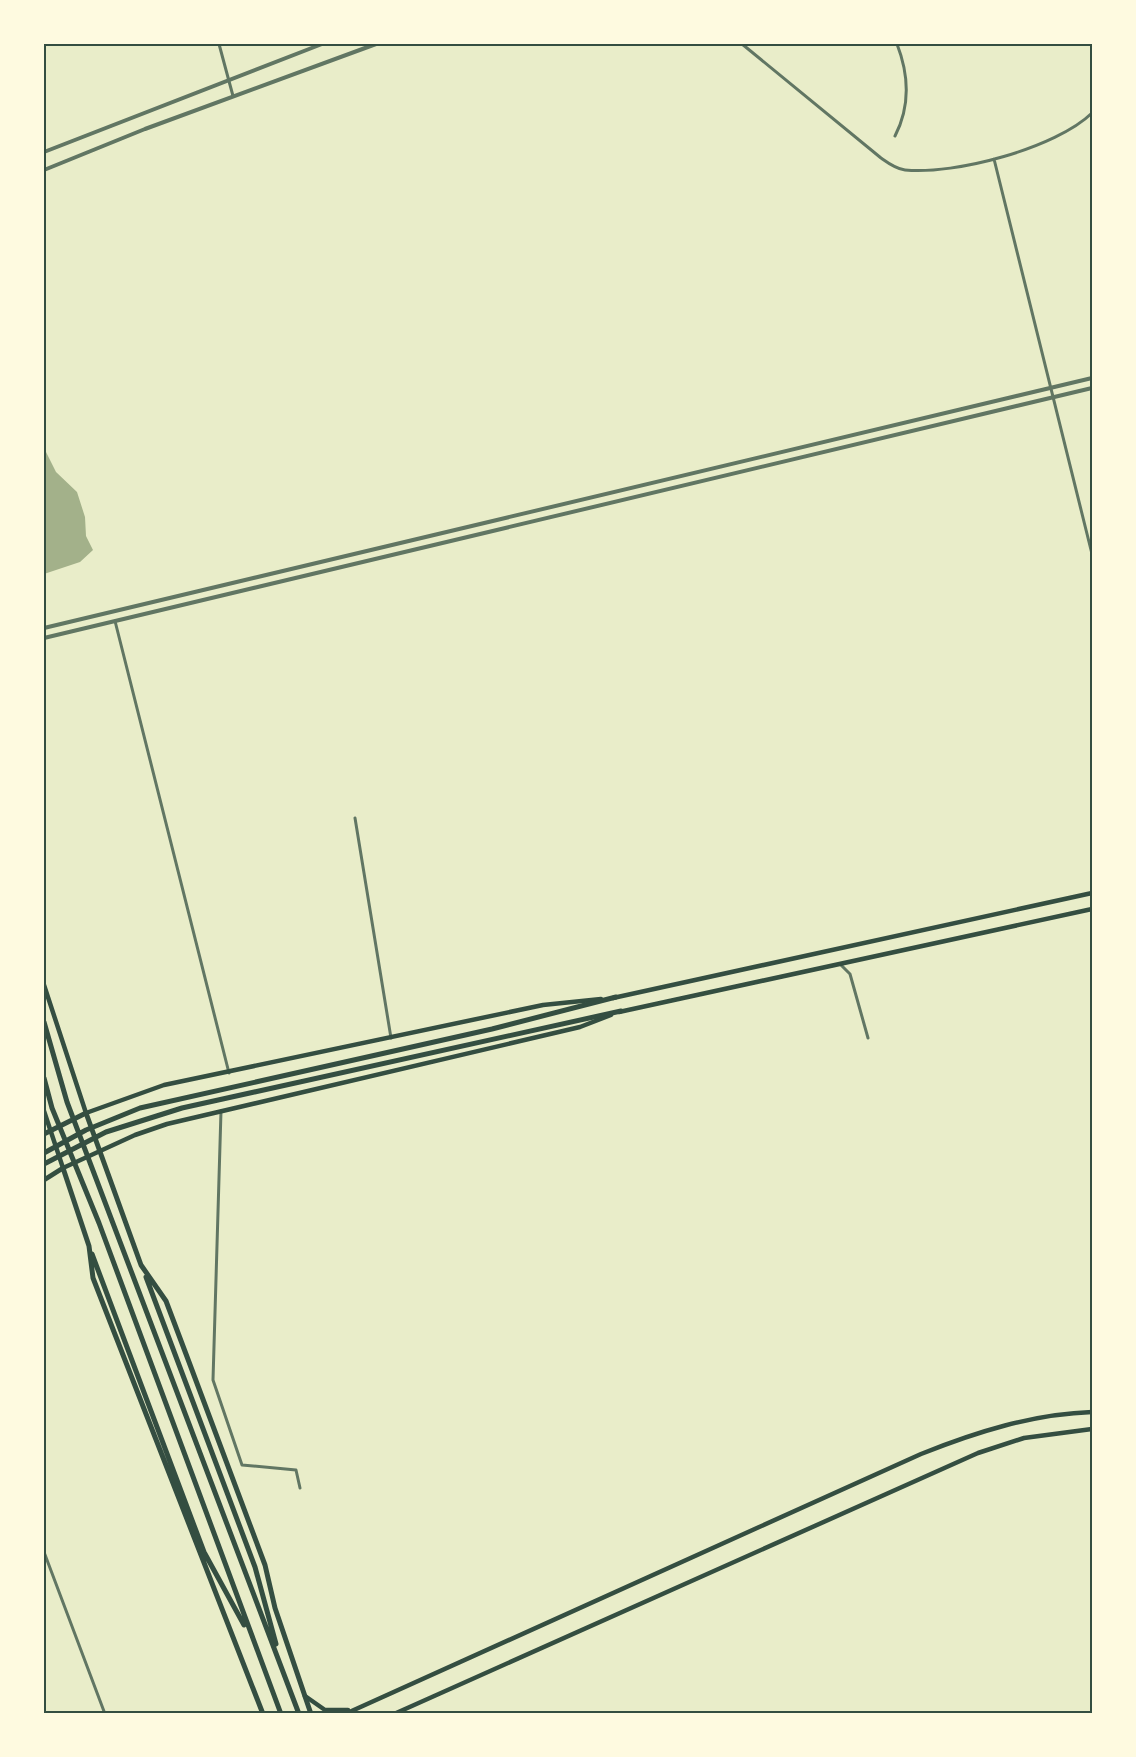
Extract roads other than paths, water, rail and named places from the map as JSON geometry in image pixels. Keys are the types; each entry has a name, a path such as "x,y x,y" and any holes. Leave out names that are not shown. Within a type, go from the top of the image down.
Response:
{"highway":[{"path":"44,1153 86,1130 140,1108 492,1029 616,997"},
{"path":"44,1164 88,1140 143,1119 348,1070 621,1011"},
{"path":"44,1022 67,1102 299,1713"},
{"path":"44,1078 52,1108 99,1223 282,1713"},
{"path":"44,1134 86,1113 98,1151 186,1379 255,1567 284,1674"},
{"path":"44,1180 63,1168 89,1246 204,1552 254,1643"},
{"path":"89,1246 93,1278 263,1713"},
{"path":"141,1265 166,1301 265,1565 275,1608 311,1713"}],"main road":[{"path":"44,985 86,1113 164,1085 230,1073 543,1005 616,997 1092,893"},
{"path":"44,1111 63,1168 98,1151 167,1124 580,1027 621,1011 1092,909"},
{"path":"345,1713 965,1436 1029,1419 1092,1412"},
{"path":"394,1713 969,1457 1024,1438 1092,1429"},
{"path":"305,1696 325,1710 354,1710"}],"street":[{"path":"219,44 233,96"},
{"path":"44,152 322,44"},
{"path":"44,170 233,96 376,44"},
{"path":"742,44 893,167 904,170 931,170 994,159 1065,134 1092,113"},
{"path":"895,136 904,119 908,82 897,44"},
{"path":"994,159 1092,555"},
{"path":"44,628 1092,378"},
{"path":"44,638 1092,388"},
{"path":"115,621 230,1073"},
{"path":"355,818 391,1038"},
{"path":"840,964 850,974 864,1016 868,1038"},
{"path":"221,1111 214,1389 242,1465 296,1470 300,1488"},
{"path":"44,1552 105,1713"}]}
